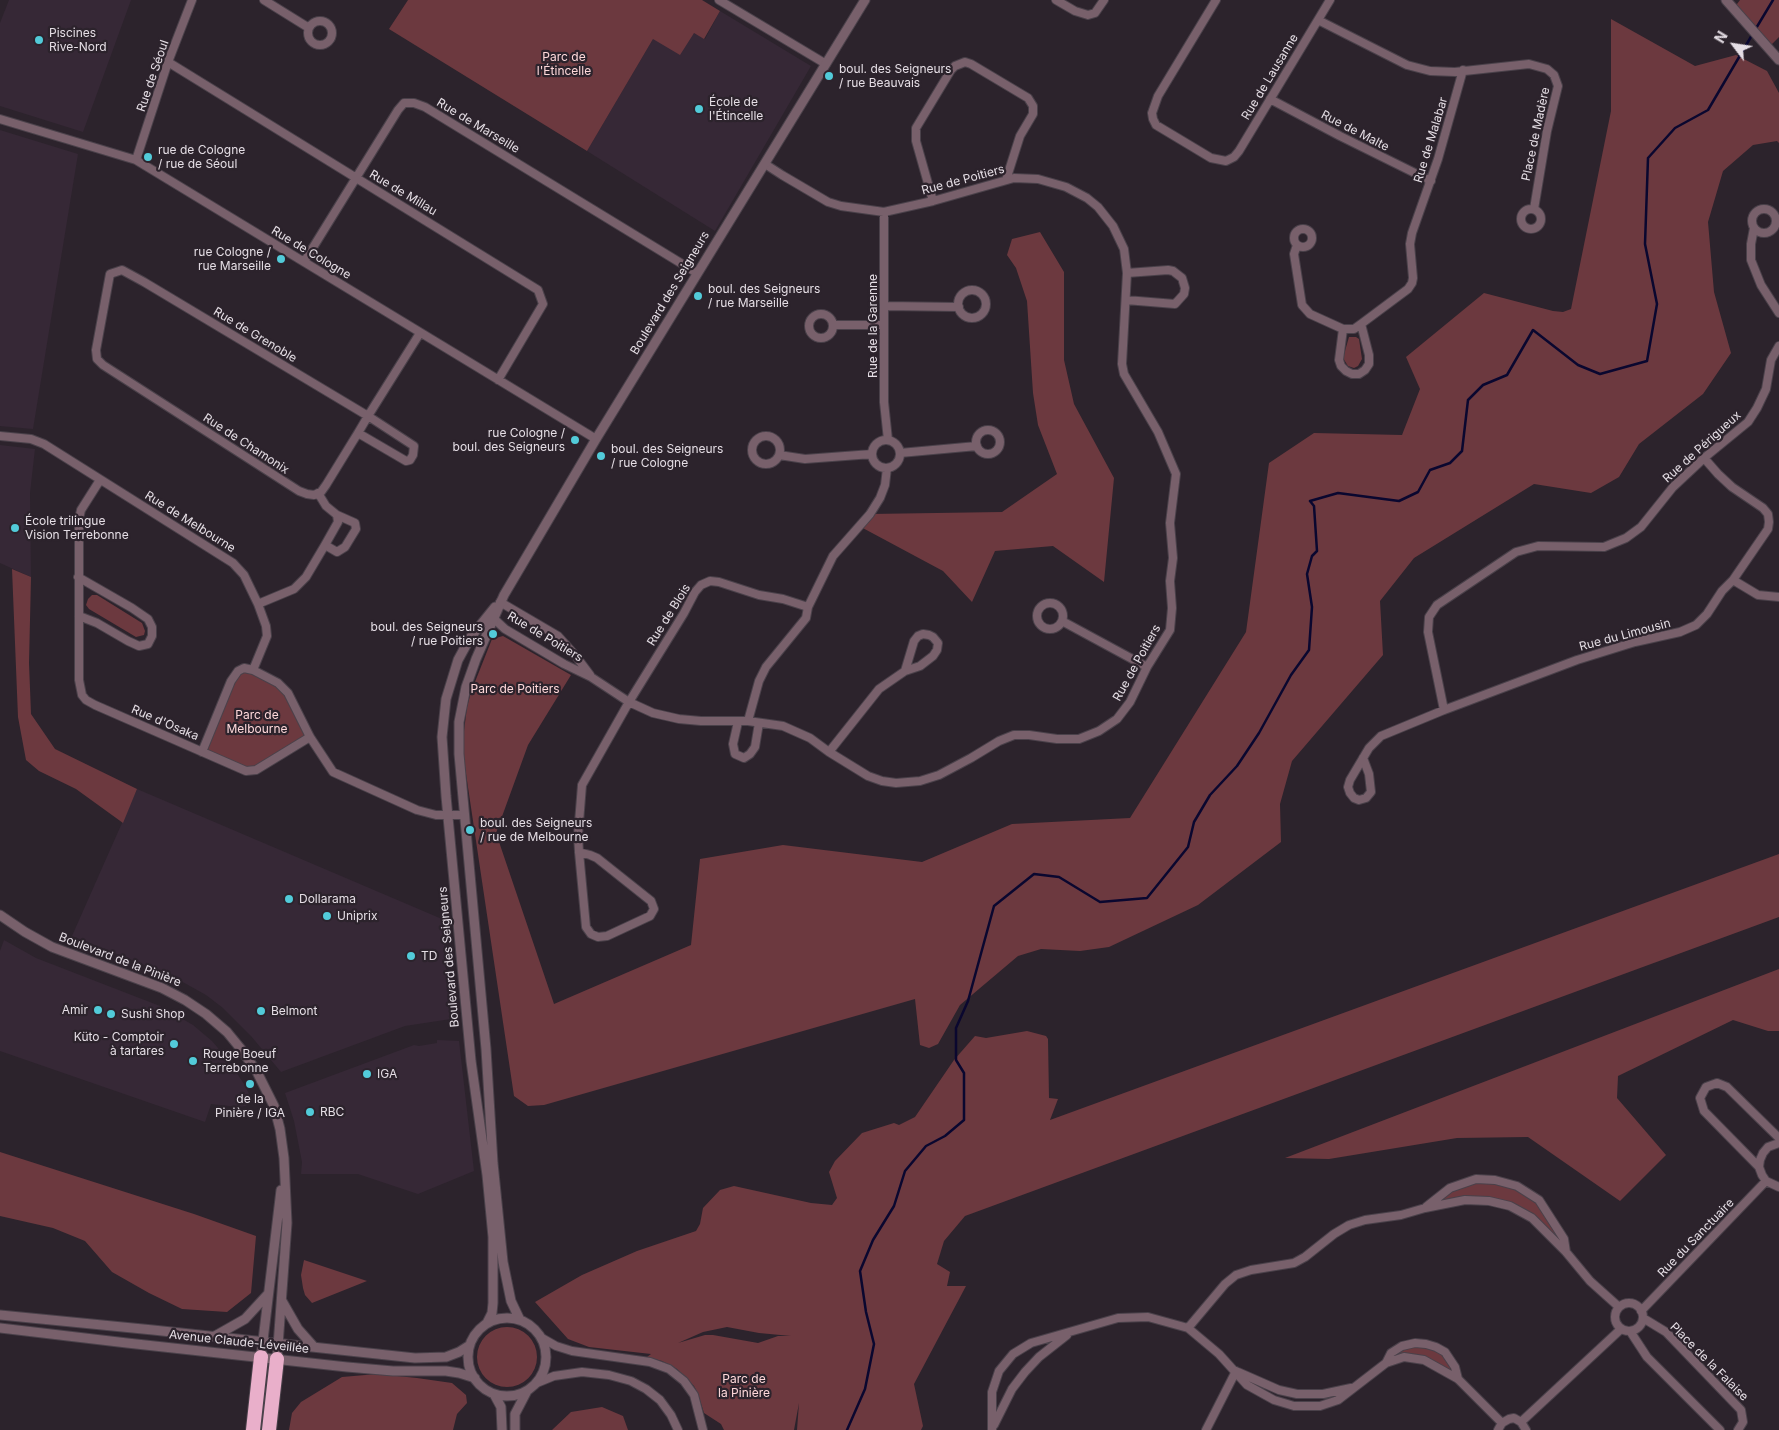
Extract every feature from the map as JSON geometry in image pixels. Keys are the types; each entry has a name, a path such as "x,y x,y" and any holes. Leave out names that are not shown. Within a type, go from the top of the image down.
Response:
{"highway":[{"path":"253,1430 261,1357"},
{"path":"269,1430 276,1359"}],"street":[{"name":"Rue de Séoul","path":"136,160 168,62 192,0"},
{"path":"264,0 309,28"},
{"name":"Boulevard des Seigneurs","path":"520,1320 511,1301 500,1243 487,1058 458,748 460,714 468,678 491,617 596,439 865,0"},
{"path":"1056,0 1075,11 1088,15 1095,13 1104,0"},
{"name":"Rue de Lausanne","path":"1216,0 1158,96 1152,113 1156,125 1211,158 1226,161 1234,157 1239,151 1330,0"},
{"path":"1726,0 1779,60"},
{"path":"724,1 826,64"},
{"name":"Place de Madère","path":"1318,20 1407,65 1430,71 1455,72 1529,64 1547,70 1554,75 1558,86 1547,131 1534,209"},
{"name":"Rue de Millau","path":"168,62 538,290 543,304 498,380"},
{"path":"933,201 916,141 916,128 951,70 965,62 1028,98 1033,106 1033,114 1020,136 1006,180"},
{"name":"Rue de Malabar","path":"1361,324 1408,289 1412,283 1410,244 1412,233 1448,127 1463,70"},
{"name":"Rue de Malte","path":"1270,99 1431,181"},
{"name":"Rue de Marseille","path":"304,262 398,110 404,103 414,103 425,107 697,274"},
{"name":"Rue de Cologne","path":"0,120 136,160 596,439"},
{"name":"Rue de Poitiers","path":"491,617 506,629 564,664 591,677 629,702 652,713 679,719 748,721 784,726 810,738 868,776 896,783 920,781 939,775 1000,741 1014,736 1030,735 1079,740 1099,731 1117,719 1130,702 1146,667 1170,630 1172,558 1170,523 1176,474 1158,432 1124,374 1122,364 1127,273 1124,249 1120,237 1104,214 1087,198 1048,180 1029,178 1006,180 933,201 884,212 841,206 828,202 765,164"},
{"name":"Rue de la Garenne","path":"884,212 884,402 888,440"},
{"path":"1754,228 1751,260 1762,285 1779,313"},
{"path":"1297,245 1294,254 1302,305 1310,314 1343,328 1354,329 1361,324 1369,364 1359,374 1352,374 1341,366 1339,360 1343,328"},
{"name":"Rue de Chamonix","path":"131,274 118,270 110,274 96,350 97,359 103,365 299,491 307,494 318,494"},
{"path":"1126,300 1175,304 1180,300 1185,288 1182,278 1174,271 1127,273"},
{"name":"Rue de Grenoble","path":"131,274 368,416 414,446 413,455 410,460 406,460 358,432"},
{"path":"884,306 959,307"},
{"path":"833,325 884,325"},
{"path":"325,545 338,552 345,548 356,529 355,523 337,515 326,506 318,494 326,485 420,333"},
{"name":"Rue de Périgueux","path":"1444,710 1428,632 1429,617 1437,605 1516,552 1538,546 1604,547 1626,538 1641,527 1673,487 1704,458 1748,422 1766,389 1771,360 1779,346"},
{"name":"Rue de Melbourne","path":"0,436 31,439 44,444 233,563 244,575 266,626 267,636 253,670"},
{"path":"888,440 895,443 900,453 898,462 887,468 878,465 872,454 873,449 879,442 888,440"},
{"path":"900,453 976,446"},
{"path":"779,455 804,459 872,454"},
{"name":"Rue du Limousin","path":"1363,758 1369,774 1371,792 1366,798 1360,800 1354,798 1350,793 1348,787 1350,780 1363,758 1381,736 1577,660 1635,642 1680,632 1696,625 1707,614 1722,591 1733,580 1768,529 1768,514 1763,508 1732,487 1704,458"},
{"path":"748,721 754,696 766,666 806,618 808,607 833,556 870,514 880,498 885,485 887,468"},
{"name":"Rue d'Osaka","path":"100,480 81,510 79,519 79,680 82,695 86,700 246,771 256,770 310,737"},
{"path":"258,604 294,589 306,577 338,522 337,515"},
{"path":"78,577 148,619 152,627 152,636 148,644 139,646 97,623 79,616"},
{"name":"Rue de Blois","path":"629,702 684,612 688,602 702,585 710,580 808,607"},
{"path":"1733,580 1758,595 1779,597"},
{"name":"Rue de Poitiers","path":"500,602 558,636 591,677"},
{"name":"Boulevard des Seigneurs","path":"487,1323 494,1303 493,1238 487,1175 471,1061 442,744 446,699 461,654 470,638 491,617"},
{"path":"1062,622 1146,667"},
{"path":"829,752 879,689 905,671 920,666 933,656 937,650 938,643 929,635 923,634 918,636 914,641 905,671"},
{"path":"202,752 231,681 238,671 244,668 253,670 278,684 288,693 310,737 333,772 417,810 436,815 464,815"},
{"path":"579,852 597,858 651,901 654,908 650,916 607,936 598,937 591,934 586,927 579,852 578,828 582,785 629,702"},
{"path":"738,722 733,744 735,754 744,758 756,747 760,723"},
{"name":"Boulevard de la Pinière","path":"0,915 24,932 52,947 175,994 216,1022 237,1043 248,1058 272,1100 280,1130 284,1168 286,1223 282,1301 276,1359"},
{"path":"1779,1138 1727,1087 1717,1083 1706,1087 1700,1098 1704,1111 1759,1168 1766,1181 1779,1187"},
{"path":"1759,1168 1763,1152 1768,1147 1779,1142"},
{"name":"Boulevard de la Pinière","path":"261,1357 284,1168"},
{"path":"1424,1208 1450,1188 1476,1179 1495,1180 1517,1186 1540,1200 1564,1239 1566,1252"},
{"name":"Rue du Sanctuaire","path":"1642,1315 1766,1181"},
{"path":"1188,1328 1225,1284 1236,1275 1251,1270 1294,1263 1305,1258 1334,1234 1349,1225 1365,1220 1401,1215 1424,1208 1465,1200 1489,1200 1510,1206 1532,1218 1566,1252 1590,1281 1619,1307"},
{"path":"215,1336 245,1319 268,1294"},
{"path":"282,1301 298,1329 314,1347"},
{"path":"1631,1303 1635,1305 1642,1315 1639,1327 1630,1331 1621,1329 1615,1319 1615,1314 1622,1304 1631,1303"},
{"name":"Avenue Claude-Léveillée","path":"0,1315 432,1358 456,1354 470,1345"},
{"name":"Place de la Falaise","path":"1642,1315 1666,1332 1741,1410 1743,1422 1738,1430"},
{"path":"992,1428 992,1392 999,1371 1012,1354 1031,1343 1118,1318 1148,1317 1188,1328 1219,1354 1247,1385 1274,1400 1294,1406 1320,1406 1338,1400 1386,1363 1404,1357 1424,1360 1458,1379 1500,1426 1510,1419 1522,1422 1526,1430"},
{"path":"678,1430 671,1415 660,1400 646,1389 631,1381 609,1375 582,1372 558,1375 537,1383 526,1391 511,1396 494,1394 486,1390 474,1378 469,1364 470,1345 478,1330 487,1323 500,1318 520,1320 532,1327 542,1338 572,1352 650,1362 669,1369 684,1381 694,1395 703,1430"},
{"name":"Avenue Claude-Léveillée","path":"0,1328 393,1371 446,1371 465,1374 474,1378"},
{"path":"1522,1422 1621,1329"},
{"path":"1630,1331 1647,1358 1720,1430"},
{"path":"992,1428 1012,1389 1025,1372 1039,1357 1071,1332"},
{"path":"537,1383 546,1361 546,1351 542,1338"},
{"path":"1386,1363 1391,1353 1402,1346 1415,1343 1426,1344 1445,1352 1455,1367 1458,1379"},
{"path":"1236,1371 1280,1390 1297,1394 1323,1394 1356,1387"},
{"path":"1206,1430 1236,1371"},
{"path":"515,1430 515,1414 526,1391"},
{"path":"494,1394 501,1407 502,1430"}],"shaded area":[{"path":"9,0 131,0 83,132 0,106 0,23"},
{"name":"École de l'Étincelle","path":"720,11 811,66 715,231 587,151 653,39 694,33 705,39"},
{"path":"0,130 78,154 33,429 0,426"},
{"name":"École trilingue Vision Terrebonne","path":"0,445 35,449 30,493 31,577 0,563"},
{"path":"137,789 442,919 451,1019 405,1026 281,1072 251,1036 223,1008 206,995 172,976 72,936"},
{"path":"4,940 36,958 160,1006 193,1025 212,1041 229,1061 253,1102 238,1107 211,1104 205,1122 0,1051 0,951"},
{"path":"437,1040 459,1041 474,1171 418,1194 358,1174 301,1174 302,1162 294,1121 285,1093 414,1045 437,1043"}],"green space":[{"name":"Parc de l'Étincelle","path":"408,0 702,0 720,11 704,39 694,33 680,55 653,39 587,151 389,29"},
{"path":"1740,0 1779,0 1779,37 1769,47 1734,8"},
{"name":"Parc de Poitiers","path":"1611,19 1695,66 1736,55 1767,71 1779,93 1779,143 1777,141 1753,145 1723,171 1708,222 1714,292 1731,353 1703,394 1639,444 1619,477 1591,493 1534,484 1414,558 1380,601 1383,655 1292,761 1280,804 1281,842 1198,905 1109,947 1080,951 1041,949 1018,956 960,1005 938,1044 929,1048 920,1045 915,999 544,1105 528,1106 514,1096 462,747 467,707 471,692 492,639 503,636 571,675 528,745 496,833 554,1004 691,945 700,859 783,845 922,862 1012,824 1130,818 1246,632 1269,463 1314,433 1402,435 1420,389 1406,357 1484,293 1553,311 1563,312 1571,309 1611,111"},
{"path":"1040,232 1064,272 1064,360 1074,404 1114,478 1104,582 1053,546 995,551 972,602 943,571 859,526 870,514 1002,512 1057,474 1038,425 1033,393 1027,301 1016,268 1007,255 1012,239"},
{"path":"1349,337 1359,339 1362,359 1358,366 1354,368 1348,366 1343,358"},
{"path":"12,569 31,577 29,663 31,714 55,749 137,789 123,823 76,789 39,771 26,760 18,717"},
{"path":"92,595 97,595 142,623 145,631 144,635 136,637 89,609 86,605"},
{"name":"Parc de Melbourne","path":"244,668 278,683 310,737 256,770 246,771 202,752 231,681"},
{"name":"Parc de la Pinière","path":"1779,854 1779,917 965,1216 944,1241 937,1264 950,1272 947,1286 966,1286 914,1384 923,1426 921,1430 797,1430 799,1403 794,1430 724,1430 721,1424 704,1413 694,1386 677,1369 662,1361 647,1357 651,1354 589,1347 568,1339 535,1302 582,1275 637,1251 696,1231 700,1224 703,1208 720,1190 734,1186 811,1203 832,1205 837,1198 829,1172 835,1161 862,1133 894,1123 899,1125 915,1117 954,1060 975,1036 986,1038 1027,1031 1046,1036 1048,1039 1049,1098 1058,1099 1050,1120","holes":["727,1327 791,1336 778,1336 758,1343 705,1335 678,1343 703,1332"]},
{"path":"1779,969 1779,1031 1768,1031 1733,1020 1618,1076 1617,1098 1666,1155 1620,1201 1528,1137 1457,1138 1329,1159 1285,1158"},
{"path":"0,1152 194,1214 256,1236 251,1293 227,1312 182,1309 112,1272 85,1241 53,1228 0,1216"},
{"path":"1476,1179 1495,1180 1539,1200 1564,1239 1566,1252 1532,1218 1489,1201 1425,1208 1450,1188"},
{"path":"304,1260 367,1281 312,1303 305,1295 303,1288 301,1275"},
{"path":"501,1327 513,1327 524,1332 532,1340 537,1351 535,1369 524,1382 513,1387 501,1387 490,1382 482,1374 477,1363 477,1351 482,1340 490,1332"},
{"path":"1415,1343 1445,1352 1458,1379 1424,1360 1404,1357 1386,1363 1391,1353"},
{"path":"377,1374 452,1383 466,1395 467,1403 457,1414 453,1430 289,1430 292,1413 301,1402 342,1377"},
{"path":"602,1407 623,1416 628,1430 552,1430 571,1412"}],"waterway":[{"path":"1755,30 1773,0"},
{"path":"847,1430 865,1389 874,1344 866,1312 860,1271 873,1240 894,1206 905,1171 926,1146 945,1136 964,1120 964,1073 956,1060 956,1028 968,1001 994,906 1034,874 1059,877 1100,902 1147,898 1188,847 1194,822 1210,795 1237,766 1259,733 1291,675 1309,650 1312,607 1307,574 1312,556 1317,551 1314,506 1310,501 1338,493 1399,501 1418,492 1430,470 1450,463 1462,451 1468,400 1483,385 1507,375 1533,330 1578,365 1600,374 1647,361 1657,304 1645,244 1648,158 1675,128 1708,110 1752,35"}],"place":[{"name":"Piscines Rive-Nord","path":"39,40"},
{"name":"boul. des Seigneurs / rue Beauvais","path":"829,76"},
{"name":"École de l'Étincelle","path":"699,109"},
{"name":"rue de Cologne / rue de Séoul","path":"148,157"},
{"name":"rue Cologne / rue Marseille","path":"281,259"},
{"name":"boul. des Seigneurs / rue Marseille","path":"698,296"},
{"name":"rue Cologne / boul. des Seigneurs","path":"575,440"},
{"name":"boul. des Seigneurs / rue Cologne","path":"601,456"},
{"name":"École trilingue Vision Terrebonne","path":"15,528"},
{"name":"boul. des Seigneurs / rue Poitiers","path":"493,634"},
{"name":"boul. des Seigneurs / rue de Melbourne","path":"470,830"},
{"name":"Dollarama","path":"289,899"},
{"name":"Uniprix","path":"327,916"},
{"name":"TD","path":"411,956"},
{"name":"Amir","path":"98,1010"},
{"name":"Belmont","path":"261,1011"},
{"name":"Sushi Shop","path":"111,1014"},
{"name":"Küto - Comptoir à tartares","path":"174,1044"},
{"name":"Rouge Boeuf Terrebonne","path":"193,1061"},
{"name":"IGA","path":"367,1074"},
{"name":"de la Pinière / IGA","path":"250,1084"},
{"name":"RBC","path":"310,1112"}]}
